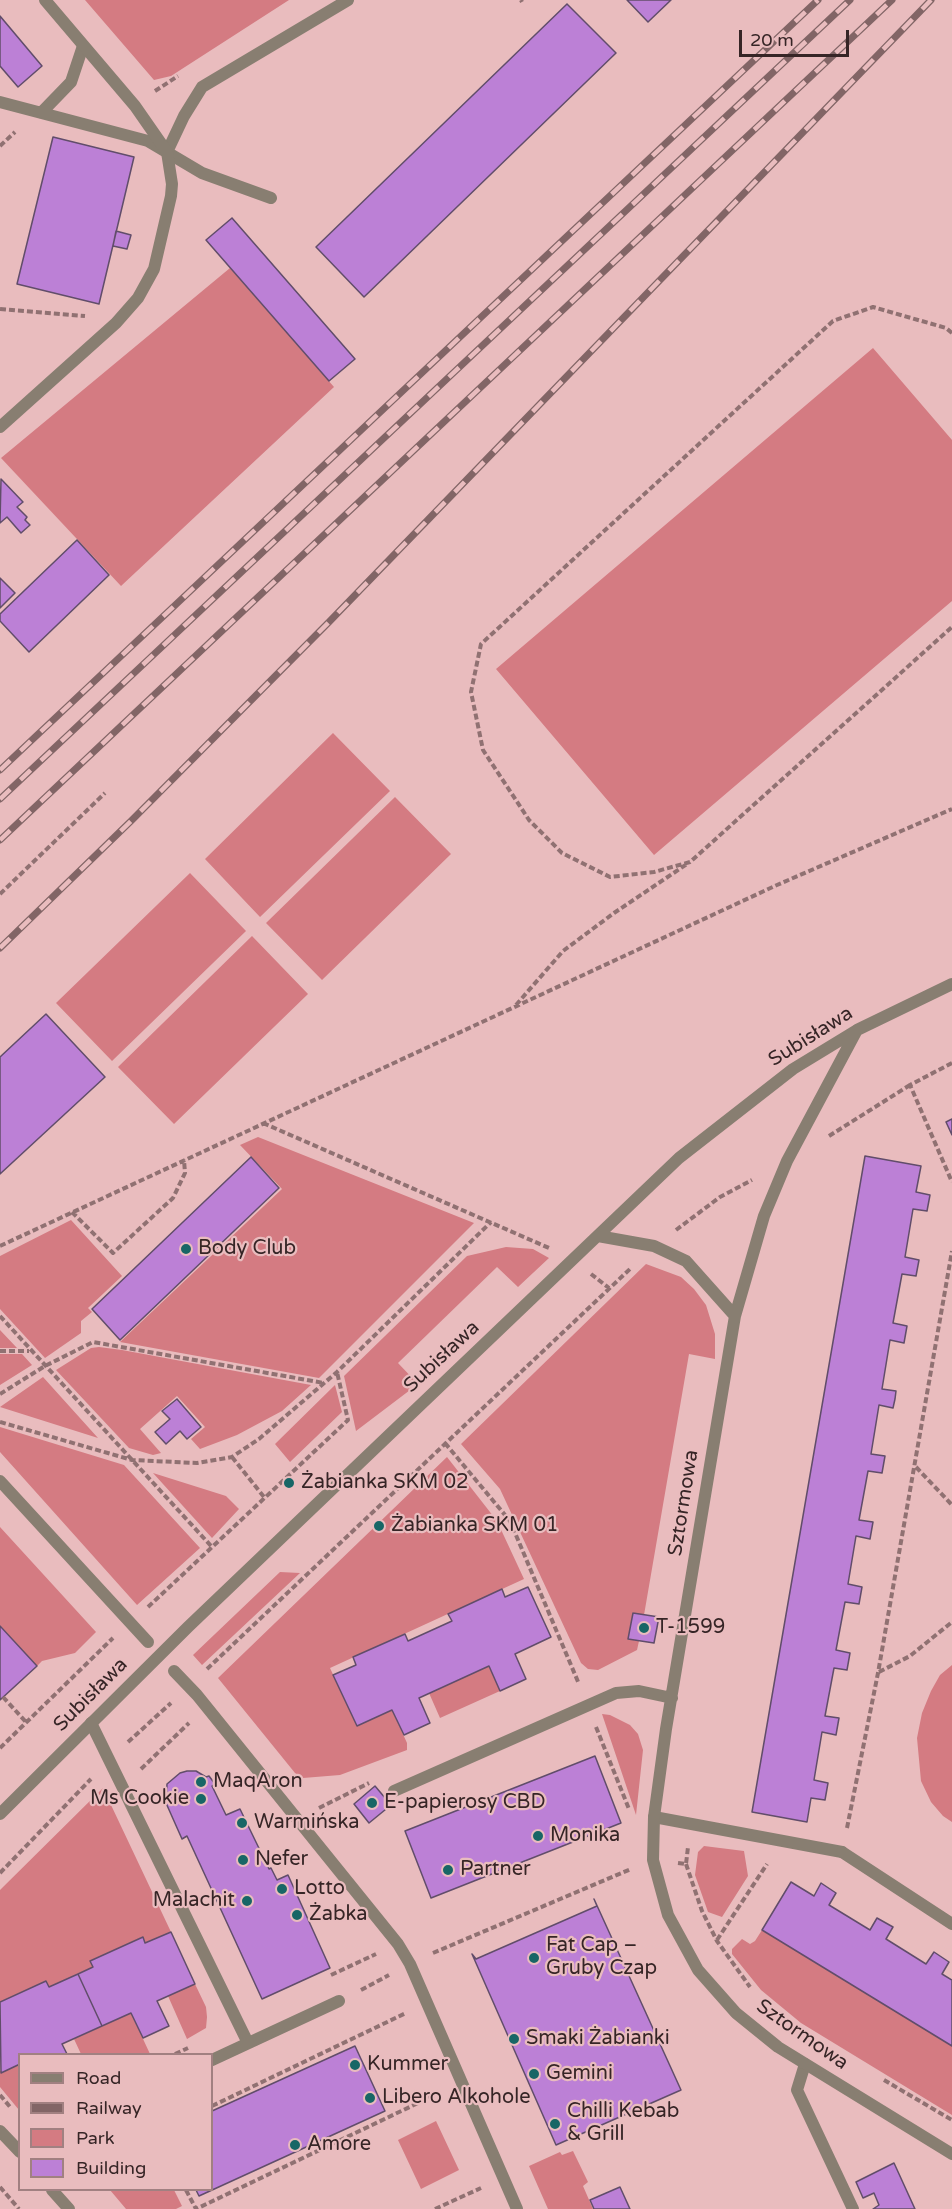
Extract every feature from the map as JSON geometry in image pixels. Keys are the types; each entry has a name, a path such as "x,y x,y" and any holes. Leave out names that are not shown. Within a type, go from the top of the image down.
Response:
{"street":[{"path":"0,427 116,323 138,298 154,269 171,196 172,184 167,152 135,106 45,0"},
{"path":"167,152 184,116 202,87 348,0"},
{"path":"41,113 71,82 83,46"},
{"path":"0,102 140,139 202,173 271,198"},
{"name":"Subisława","path":"0,1814 357,1464 679,1158 793,1069 857,1030 952,984"},
{"name":"Sztormowa","path":"857,1030 787,1161 764,1216 735,1316 654,1817 653,1860 668,1915 698,1970 736,2013 778,2047 952,2154"},
{"path":"598,1236 654,1246 686,1261 735,1316"},
{"path":"0,1481 148,1642"},
{"path":"174,1671 206,1706 398,1944 410,1964 517,2209"},
{"path":"394,1791 616,1694 639,1691 672,1698"},
{"path":"91,1723 248,2043"},
{"path":"654,1817 842,1852 952,1924"},
{"path":"213,2060 339,2001"},
{"path":"805,2064 797,2090 853,2209"},
{"path":"0,2131 18,2150"},
{"path":"53,2191 69,2209"}],"path":[{"path":"690,862 654,872 610,877 562,853 529,820 483,750 471,693 481,644 833,321 873,307 945,328 952,333"},
{"path":"0,309 88,317"},
{"path":"514,1007 562,951 690,862 952,627"},
{"path":"0,894 105,793"},
{"path":"0,1246 777,885 952,809"},
{"path":"189,1686 654,1246 720,1197 787,1161 909,1085 952,1064"},
{"path":"909,1085 952,1182"},
{"path":"263,1123 573,1260 609,1288"},
{"path":"72,1212 112,1253 173,1198 185,1173 184,1160"},
{"path":"0,1422 132,1460 197,1463 232,1457 259,1439 337,1372 491,1222"},
{"path":"842,1852 878,1672 952,1251"},
{"path":"946,1286 952,1283"},
{"path":"0,1316 212,1547"},
{"path":"0,1394 45,1365 93,1342 324,1383"},
{"path":"0,1351 30,1351"},
{"path":"0,1748 348,1420 337,1372"},
{"path":"445,1443 510,1521 632,1816"},
{"path":"232,1457 264,1497"},
{"path":"915,1466 952,1505"},
{"path":"878,1672 910,1656 952,1622"},
{"path":"3,1697 26,1722"},
{"path":"145,1778 140,1767 206,1706"},
{"path":"690,1824 686,1864 702,1911 717,1941 755,1993"},
{"path":"717,1941 782,1840"},
{"path":"631,1858 631,1869"},
{"path":"339,2001 460,1939 653,1860 686,1864"},
{"path":"326,1977 398,1944"},
{"path":"213,2106 427,2003"},
{"path":"879,2077 952,2120"},
{"path":"187,2191 196,2209 461,2083"},
{"path":"0,2187 19,2209"},
{"path":"435,2209 470,2193"}],"green space":[{"path":"85,0 289,0 171,76 154,80"},
{"path":"230,268 334,387 121,586 1,458"},
{"path":"873,348 952,440 952,601 654,855 496,669"},
{"path":"333,733 390,791 260,917 205,859"},
{"path":"395,797 451,854 322,980 266,923"},
{"path":"190,873 246,931 112,1061 56,1003"},
{"path":"252,936 308,994 174,1124 118,1067"},
{"path":"258,1137 474,1223 319,1378 120,1342 282,1189 240,1145"},
{"path":"71,1220 122,1276 88,1308 92,1312 81,1321 81,1333 45,1358 0,1309 0,1256"},
{"path":"506,1247 533,1249 549,1258 518,1287 497,1267 398,1363 418,1384 356,1431 344,1376 467,1256"},
{"path":"646,1264 681,1277 706,1305 715,1334 715,1359 689,1354 644,1615 633,1613 628,1639 639,1641 637,1650 598,1670 588,1669 581,1663 500,1489 461,1444"},
{"path":"0,1330 17,1348 0,1348"},
{"path":"99,1347 311,1385 282,1411 237,1435 200,1449 191,1439 205,1427 177,1396 140,1429 161,1453 153,1455 129,1448 56,1370 91,1348"},
{"path":"0,1354 22,1354 32,1365 0,1385"},
{"path":"43,1377 98,1438 0,1407"},
{"path":"335,1385 342,1412 290,1462 275,1444"},
{"path":"0,1427 124,1465 200,1548 137,1605 0,1452"},
{"path":"447,1457 497,1521 524,1579 330,1668 357,1726 392,1710 407,1743 407,1750 340,1775 303,1778 295,1773 218,1678"},
{"path":"153,1473 226,1496 239,1509 212,1538"},
{"path":"0,1527 96,1632 75,1653 42,1661 37,1666 0,1626"},
{"path":"280,1572 300,1573 202,1665 193,1655"},
{"path":"952,1665 952,1822 943,1816 931,1802 921,1781 917,1738 922,1713 931,1691 940,1675"},
{"path":"489,1666 500,1691 440,1718 429,1693"},
{"path":"602,1714 610,1715 630,1725 638,1734 643,1750 636,1815"},
{"path":"103,1788 171,1932 145,1943 142,1937 91,1961 93,1967 49,1987 46,1981 0,2002 0,1890"},
{"path":"704,1846 744,1851 748,1876 722,1917 708,1912 695,1875 698,1852"},
{"path":"762,1930 952,2046 952,2115 801,2023 761,1990 732,1954 732,1949 742,1939 750,1944 755,1941"},
{"path":"195,1984 206,2007 206,2028 187,2039 168,1996"},
{"path":"131,2013 150,2053 81,2053 74,2039"},
{"path":"18,2064 18,2109 0,2087 0,2071"},
{"path":"436,2121 459,2170 421,2189 398,2140"},
{"path":"573,2151 588,2182 583,2186 593,2209 548,2209 529,2166 560,2152 562,2155"},
{"path":"111,2191 174,2191 182,2206 176,2209 126,2209"}],"building":[{"path":"627,0 671,0 648,22"},
{"path":"567,4 616,53 364,297 316,247"},
{"path":"0,16 42,66 18,87 0,66"},
{"path":"53,137 134,157 99,304 17,284"},
{"path":"232,218 355,359 329,381 206,240"},
{"path":"116,231 131,235 127,249 113,246"},
{"path":"1,479 23,502 17,507 27,517 25,520 30,525 21,533 7,517 0,523"},
{"path":"77,540 109,575 29,652 0,621 0,614"},
{"path":"0,578 15,593 0,608"},
{"path":"46,1014 105,1077 0,1174 0,1057"},
{"path":"952,1119 952,1135 946,1122"},
{"path":"865,1156 921,1166 916,1192 930,1195 927,1211 913,1209 905,1257 919,1260 916,1276 902,1274 893,1323 907,1326 904,1343 890,1340 882,1389 896,1391 895,1399 893,1408 879,1405 871,1454 885,1456 882,1473 868,1471 859,1520 873,1522 870,1539 856,1536 848,1584 862,1587 859,1604 845,1602 836,1650 850,1653 847,1670 834,1668 825,1716 839,1718 836,1735 822,1732 814,1780 828,1783 825,1800 811,1798 807,1822 752,1812"},
{"name":"Body Club","path":"251,1157 279,1188 120,1340 92,1309"},
{"path":"177,1399 201,1427 187,1439 180,1431 166,1444 155,1432 170,1419 162,1411"},
{"path":"528,1587 551,1637 515,1654 526,1679 500,1691 489,1666 419,1698 430,1723 404,1735 392,1710 357,1726 333,1675 356,1665 353,1657 405,1634 408,1641 452,1621 448,1614 502,1589 505,1597"},
{"name":"T-1599","path":"633,1613 659,1617 654,1643 628,1639"},
{"path":"0,1626 37,1666 0,1700"},
{"path":"595,1756 621,1823 431,1898 405,1831"},
{"path":"196,1771 206,1777 209,1776 215,1784 212,1786 226,1815 240,1809 269,1869 271,1868 277,1880 288,1875 330,1968 262,1999 187,1836 182,1839 166,1803 167,1784 180,1773"},
{"path":"375,1786 391,1805 369,1823 354,1804"},
{"path":"791,1882 814,1896 821,1883 836,1893 829,1905 870,1930 877,1918 893,1927 886,1939 926,1964 934,1952 949,1962 942,1974 952,1980 952,2046 762,1930"},
{"path":"594,1899 681,2090 556,2145 472,1954 476,1959 597,1906"},
{"path":"171,1932 195,1984 157,2001 169,2026 143,2038 131,2013 102,2026 78,1974 93,1967 90,1961 143,1937 145,1943"},
{"path":"78,1974 102,2026 62,2044 66,2053 18,2053 18,2065 1,2073 0,2002 46,1981 49,1987"},
{"path":"355,2046 385,2111 213,2190 213,2111"},
{"path":"894,2163 915,2209 873,2209 879,2205 874,2193 863,2198 856,2182"},
{"path":"620,2187 630,2209 594,2209 590,2200"},
{"path":"196,2191 210,2191 199,2196"}],"railway":[{"path":"0,770 818,0"},
{"path":"0,799 850,0"},
{"path":"0,840 892,0"},
{"path":"0,948 131,821 329,622 931,0"}],"place":[{"name":"Body Club","path":"186,1249"},
{"name":"Żabianka SKM 02","path":"289,1483"},
{"name":"Żabianka SKM 01","path":"379,1526"},
{"name":"T-1599","path":"644,1628"},
{"name":"MaqAron","path":"201,1782"},
{"name":"Ms Cookie","path":"201,1799"},
{"name":"E-papierosy CBD","path":"372,1803"},
{"name":"Warmińska","path":"242,1823"},
{"name":"Monika","path":"538,1836"},
{"name":"Nefer","path":"243,1860"},
{"name":"Partner","path":"448,1870"},
{"name":"Lotto","path":"282,1889"},
{"name":"Malachit","path":"247,1901"},
{"name":"Żabka","path":"297,1915"},
{"name":"Fat Cap – Gruby Czap","path":"534,1958"},
{"name":"Smaki Żabianki","path":"514,2039"},
{"name":"Kummer","path":"355,2065"},
{"name":"Gemini","path":"534,2074"},
{"name":"Libero Alkohole","path":"370,2098"},
{"name":"Chilli Kebab & Grill","path":"555,2124"},
{"name":"Amore","path":"295,2145"}]}
